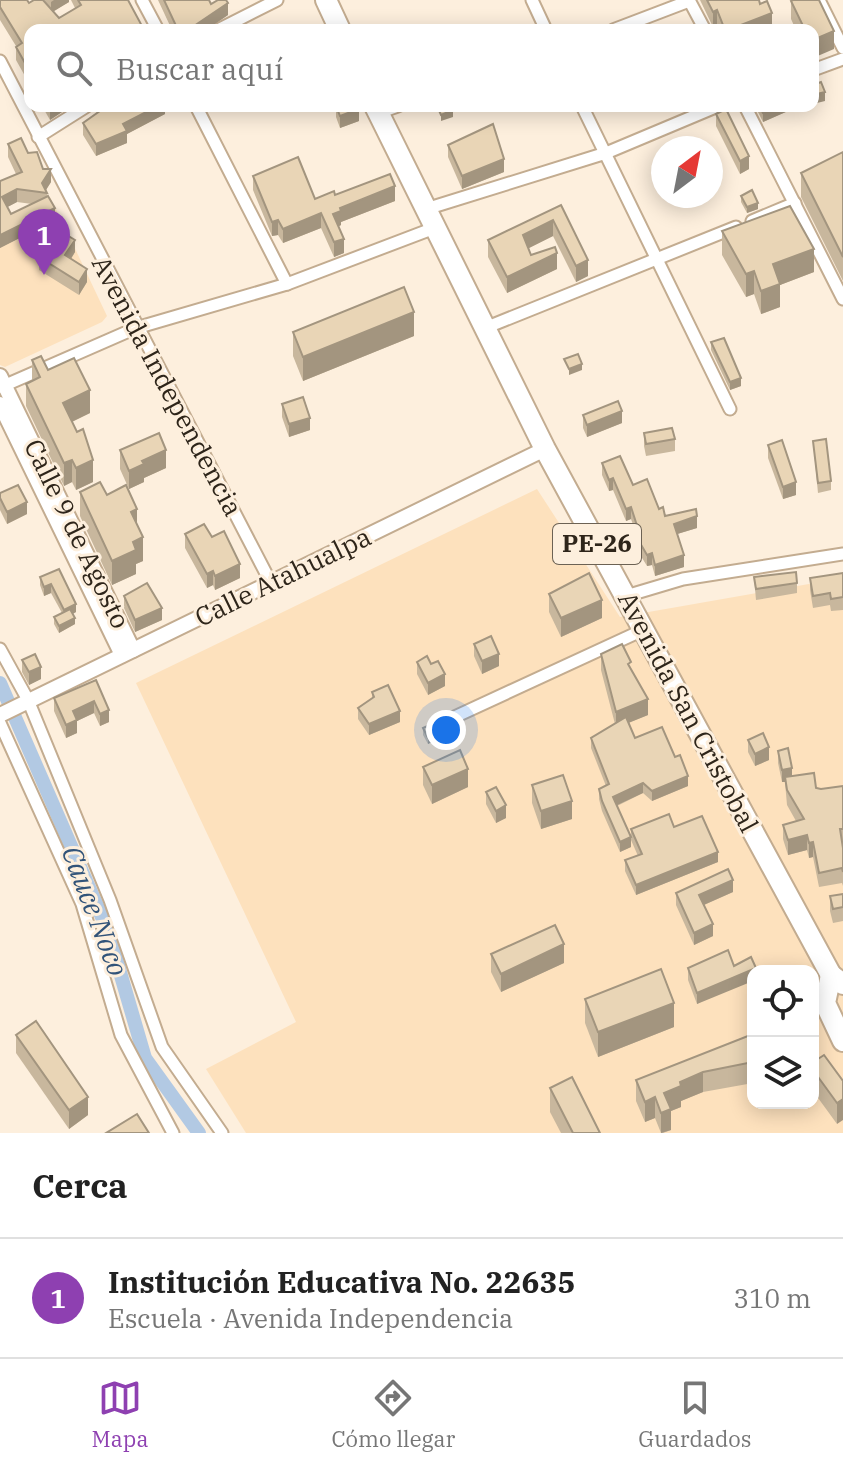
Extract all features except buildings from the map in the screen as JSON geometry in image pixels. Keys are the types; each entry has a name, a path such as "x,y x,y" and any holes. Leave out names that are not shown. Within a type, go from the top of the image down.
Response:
{"highway":[{"path":"326,0 337,24"},
{"name":"Avenida San Cristobal","path":"377,112 545,449 643,630 839,977 825,1003 843,1041"}],"street":[{"path":"142,0 155,24"},
{"path":"230,24 277,0"},
{"path":"532,0 543,24"},
{"path":"628,24 689,0 702,24"},
{"path":"819,0 843,48"},
{"path":"819,68 843,59"},
{"name":"Avenida Independencia","path":"0,61 24,109"},
{"name":"Avenida Independencia","path":"26,112 271,583"},
{"path":"38,137 78,112"},
{"path":"199,112 287,284"},
{"path":"585,112 730,409"},
{"path":"2,383 136,328 287,284 432,218 606,153 704,112"},
{"path":"748,112 843,299"},
{"path":"485,328 795,203"},
{"name":"Calle 9 de Agosto","path":"2,383 128,653"},
{"name":"Calle 9 de Agosto","path":"0,404 128,653"},
{"name":"Calle Atahualpa","path":"1,717 25,702 545,449"},
{"path":"626,596 683,579 843,554"},
{"path":"448,720 643,630"},
{"path":"0,649 110,900 162,1047 222,1133"},
{"path":"1,717 82,904 121,1035 173,1133"}],"shaded area":[{"path":"50,197 62,228 70,238 107,316 102,322 5,367 0,365 0,222"},
{"path":"537,489 620,617 843,578 843,1133 246,1133 206,1069 296,1022 136,683"}],"waterway":[{"name":"Cauce Noco","path":"0,683 108,931 145,1058 199,1133"}],"place":[{"name":"Institución Educativa No. 22635","path":"44,275"}]}
